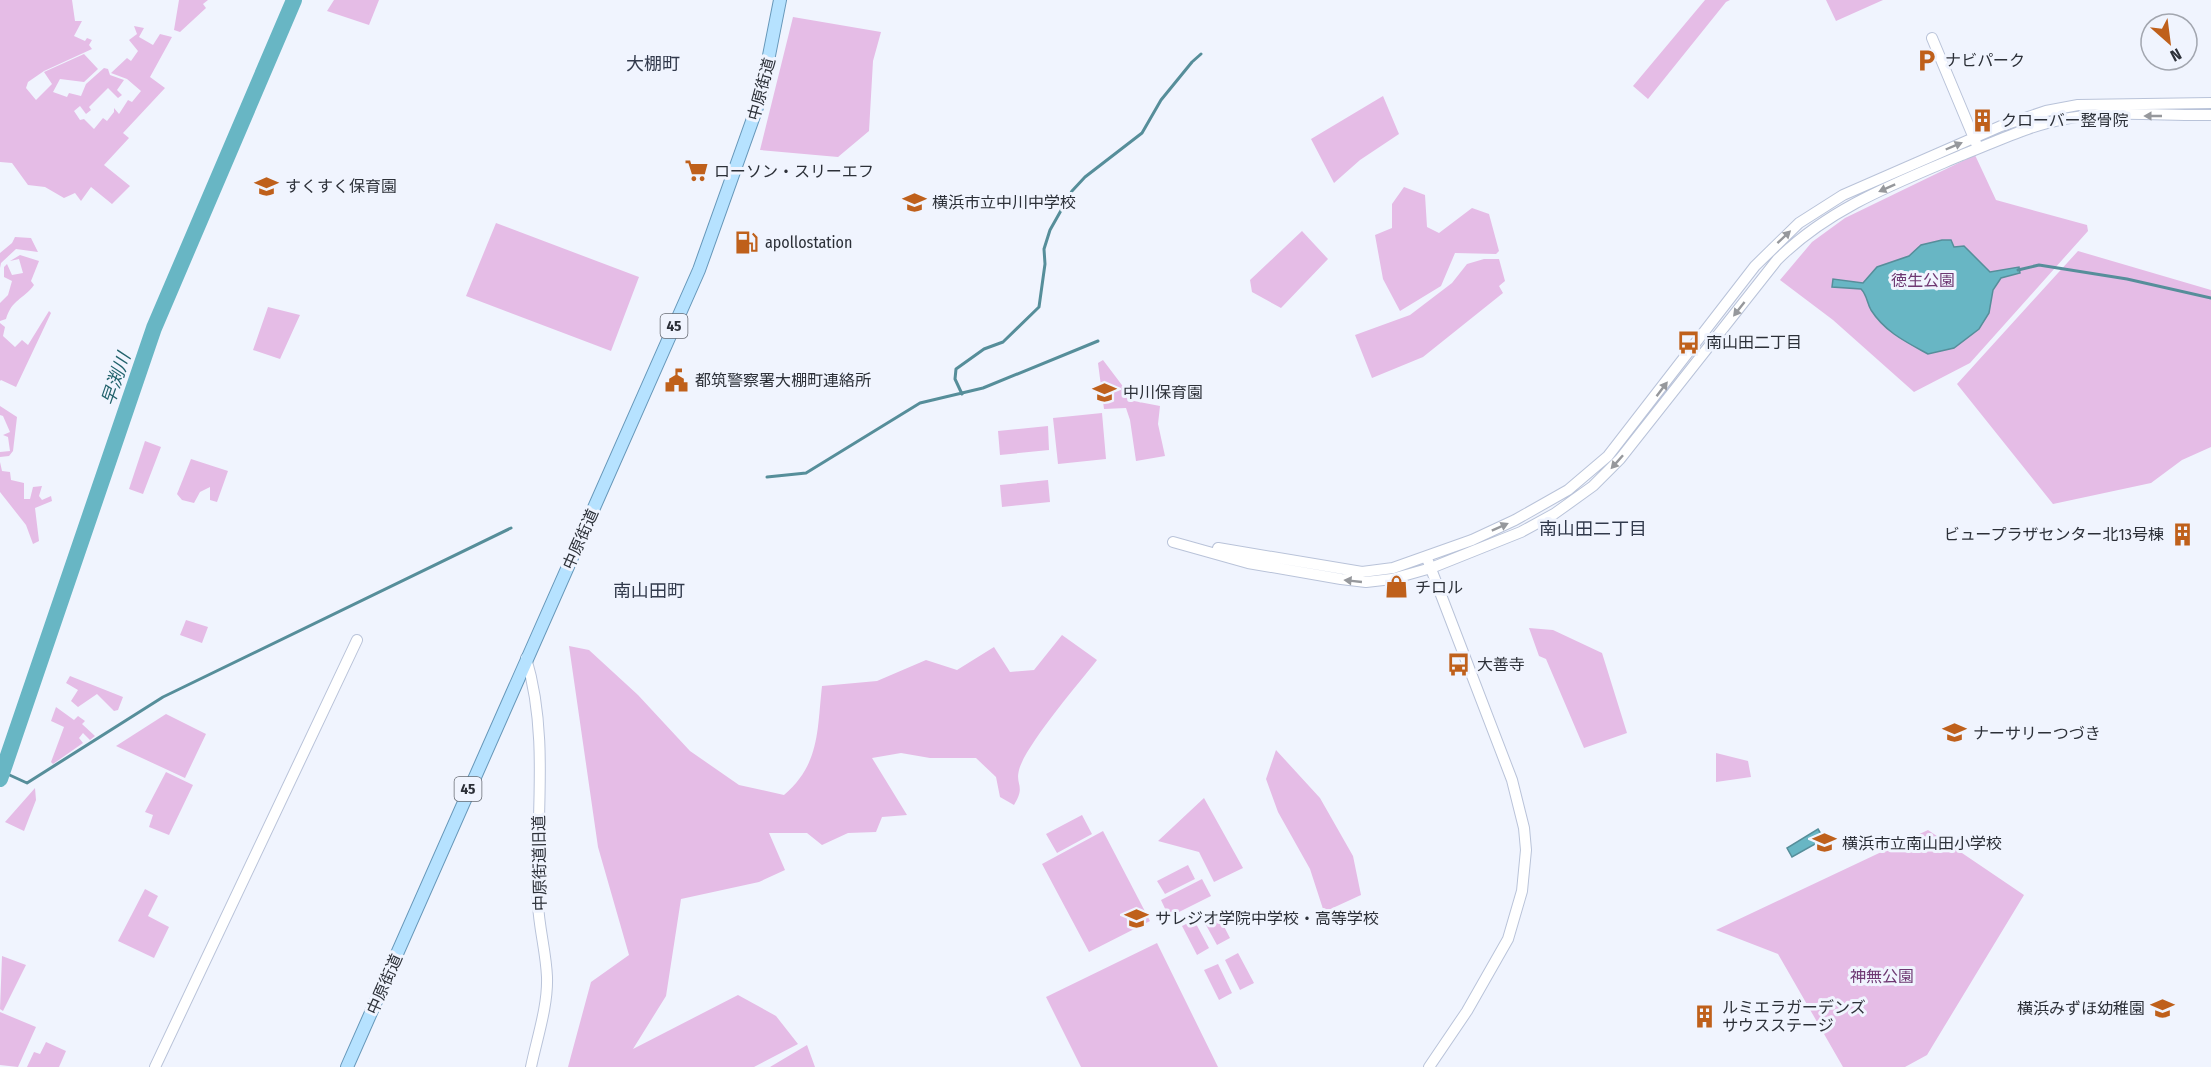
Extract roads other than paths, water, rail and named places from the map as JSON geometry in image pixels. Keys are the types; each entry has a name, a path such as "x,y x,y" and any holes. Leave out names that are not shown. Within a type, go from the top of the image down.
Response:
{"main road":[{"name":"中原街道","path":"347,1067 712,236 761,96 780,0"}],"street":[{"path":"1932,38 1979,148"},
{"path":"2211,103 2078,105 2034,114 1974,137 1843,195 1799,224 1755,266 1608,456 1568,490 1515,520 1429,563 1392,579 1366,582 1248,563 1173,542 1362,572 1429,563 1521,532 1554,514 1593,486 1620,459 1777,260 1807,233 1851,204 2032,127 2072,117 2211,115"},
{"path":"1429,563 1512,780 1523,819 1526,850 1522,891 1508,939 1467,1011 1429,1067"},
{"path":"155,1067 357,640"},
{"name":"中原街道旧道","path":"526,658 532,680 538,730 538,905 547,978 531,1067"}],"water":[{"path":"1951,240 1954,247 1964,246 1990,272 2019,267 2020,273 2001,278 1993,290 1989,313 1979,329 1954,348 1928,354 1896,336 1883,324 1871,310 1861,289 1832,287 1833,279 1863,283 1877,267 1909,256 1921,245"},
{"path":"1818,829 1824,839 1792,857 1787,848"}],"waterway":[{"name":"早渕川","path":"0,779 154,328 294,0"},
{"path":"962,394 955,379 956,369 984,349 1003,342 1039,307 1045,264 1044,249 1050,230 1072,191 1085,177 1142,133 1161,100 1201,54"},
{"path":"2018,270 2039,265 2127,279 2211,298"},
{"path":"767,477 806,473 920,403 983,388 1098,341"},
{"path":"3,772 27,783 163,697 511,528"}],"place":[{"name":"ナビパーク","path":"1927,60"},
{"name":"クローバー整骨院","path":"1983,120"},
{"name":"ローソン・スリーエフ","path":"696,171"},
{"name":"すくすく保育園","path":"267,186"},
{"name":"横浜市立中川中学校","path":"914,202"},
{"name":"apollostation","path":"747,242"},
{"name":"南山田二丁目","path":"1688,342"},
{"name":"都筑警察署大棚町連絡所","path":"677,380"},
{"name":"中川保育園","path":"1105,392"},
{"name":"ビュープラザセンター北13号棟","path":"2182,534"},
{"name":"チロル","path":"1397,587"},
{"name":"大善寺","path":"1459,664"},
{"name":"ナーサリーつづき","path":"1955,733"},
{"name":"横浜市立南山田小学校","path":"1824,843"},
{"name":"サレジオ学院中学校・高等学校","path":"1137,918"},
{"name":"横浜みずほ幼稚園","path":"2163,1008"},
{"name":"ルミエラガーデンズ サウスステージ","path":"1704,1016"}],"district":[{"name":"大棚町","path":"653,64"},
{"name":"南山田二丁目","path":"1593,529"},
{"name":"南山田町","path":"649,591"}],"park label":[{"name":"徳生公園","path":"1923,280"},
{"name":"神無公園","path":"1882,976"}]}
